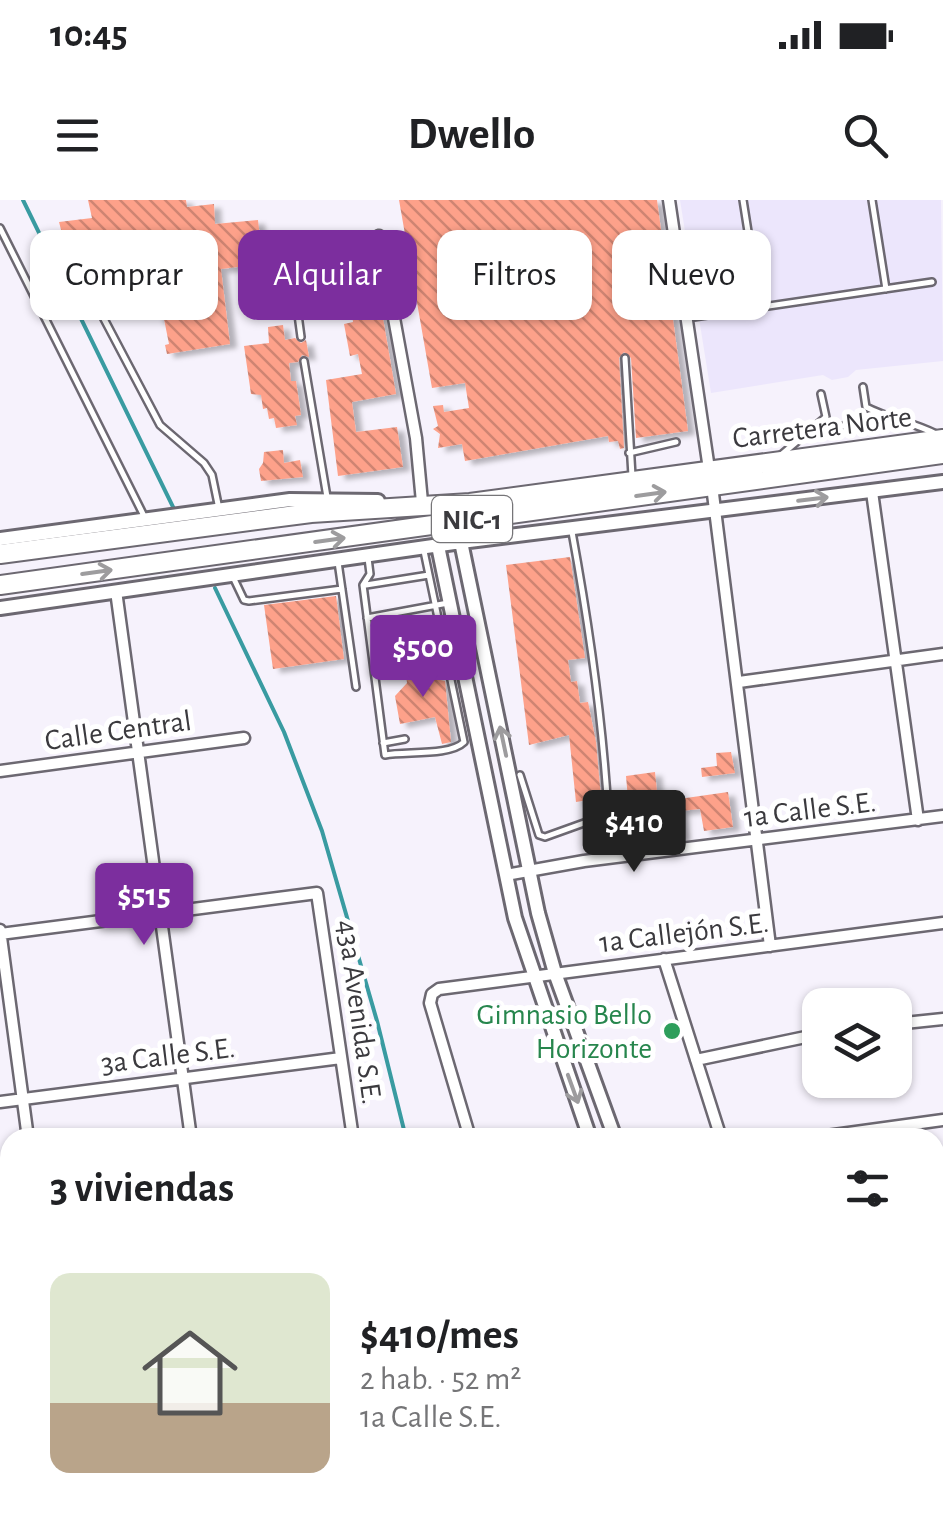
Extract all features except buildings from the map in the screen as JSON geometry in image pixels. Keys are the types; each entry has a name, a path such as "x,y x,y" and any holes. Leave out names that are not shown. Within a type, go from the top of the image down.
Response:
{"highway":[{"name":"Carretera Norte","path":"710,477 772,462 943,438"},
{"name":"Carretera Norte","path":"710,477 943,454"},
{"name":"NIC-1","path":"0,554 223,516 470,503 633,480 710,477"},
{"name":"NIC-1","path":"0,586 710,477"}],"street":[{"path":"669,200 674,230"},
{"path":"395,320 416,438 422,502"},
{"path":"687,320 716,511 770,946"},
{"path":"0,608 77,604 116,591 368,555 943,482"},
{"path":"872,492 918,820"},
{"path":"0,538 177,515 223,516 290,500 470,503"},
{"path":"461,542 555,973 611,1128"},
{"path":"431,547 477,767 506,875 511,919 586,1128"},
{"path":"116,591 190,1128"},
{"path":"738,682 943,654"},
{"name":"Calle Central","path":"0,771 244,738"},
{"name":"1a Calle S.E.","path":"506,875 943,816"},
{"name":"43a Avenida S.E.","path":"160,914 317,893 352,1128"},
{"path":"26,1128 0,933 160,914"},
{"name":"1a Callejón S.E.","path":"467,1128 430,1003 432,994 439,989 943,922"},
{"path":"664,960 718,1128"},
{"path":"912,1023 943,1020"},
{"path":"696,1060 802,1038"},
{"name":"3a Calle S.E.","path":"0,1102 341,1058"},
{"path":"885,1128 943,1120"}],"lane":[{"path":"743,200 748,230"},
{"path":"872,200 886,289"},
{"path":"0,228 146,519"},
{"path":"771,305 932,282"},
{"path":"104,320 160,424 212,474 223,516"},
{"path":"299,320 301,337"},
{"path":"625,358 633,480"},
{"path":"304,361 327,500"},
{"path":"863,387 866,407 888,418 912,422 943,438"},
{"path":"772,462 826,417 821,394"},
{"path":"809,431 888,418"},
{"path":"629,453 676,442"},
{"path":"572,530 599,696 610,858"},
{"path":"368,555 370,574 363,585 385,755 458,749 464,742 443,639 442,604 430,575 431,547"},
{"path":"338,560 356,688"},
{"path":"232,575 244,600 249,601 342,589"},
{"path":"363,585 430,575"},
{"path":"367,618 442,604"},
{"path":"372,654 443,639"},
{"path":"383,743 405,739"},
{"path":"520,775 539,835 609,814"}],"shaded area":[{"path":"680,200 941,200 943,361 856,370 848,377 832,380 823,375 711,393 699,320 771,320 771,230 685,230"}],"waterway":[{"path":"23,200 176,513"},
{"path":"215,588 284,732 322,831 404,1128"}],"place":[{"name":"Gimnasio Bello Horizonte","path":"672,1031"}]}
